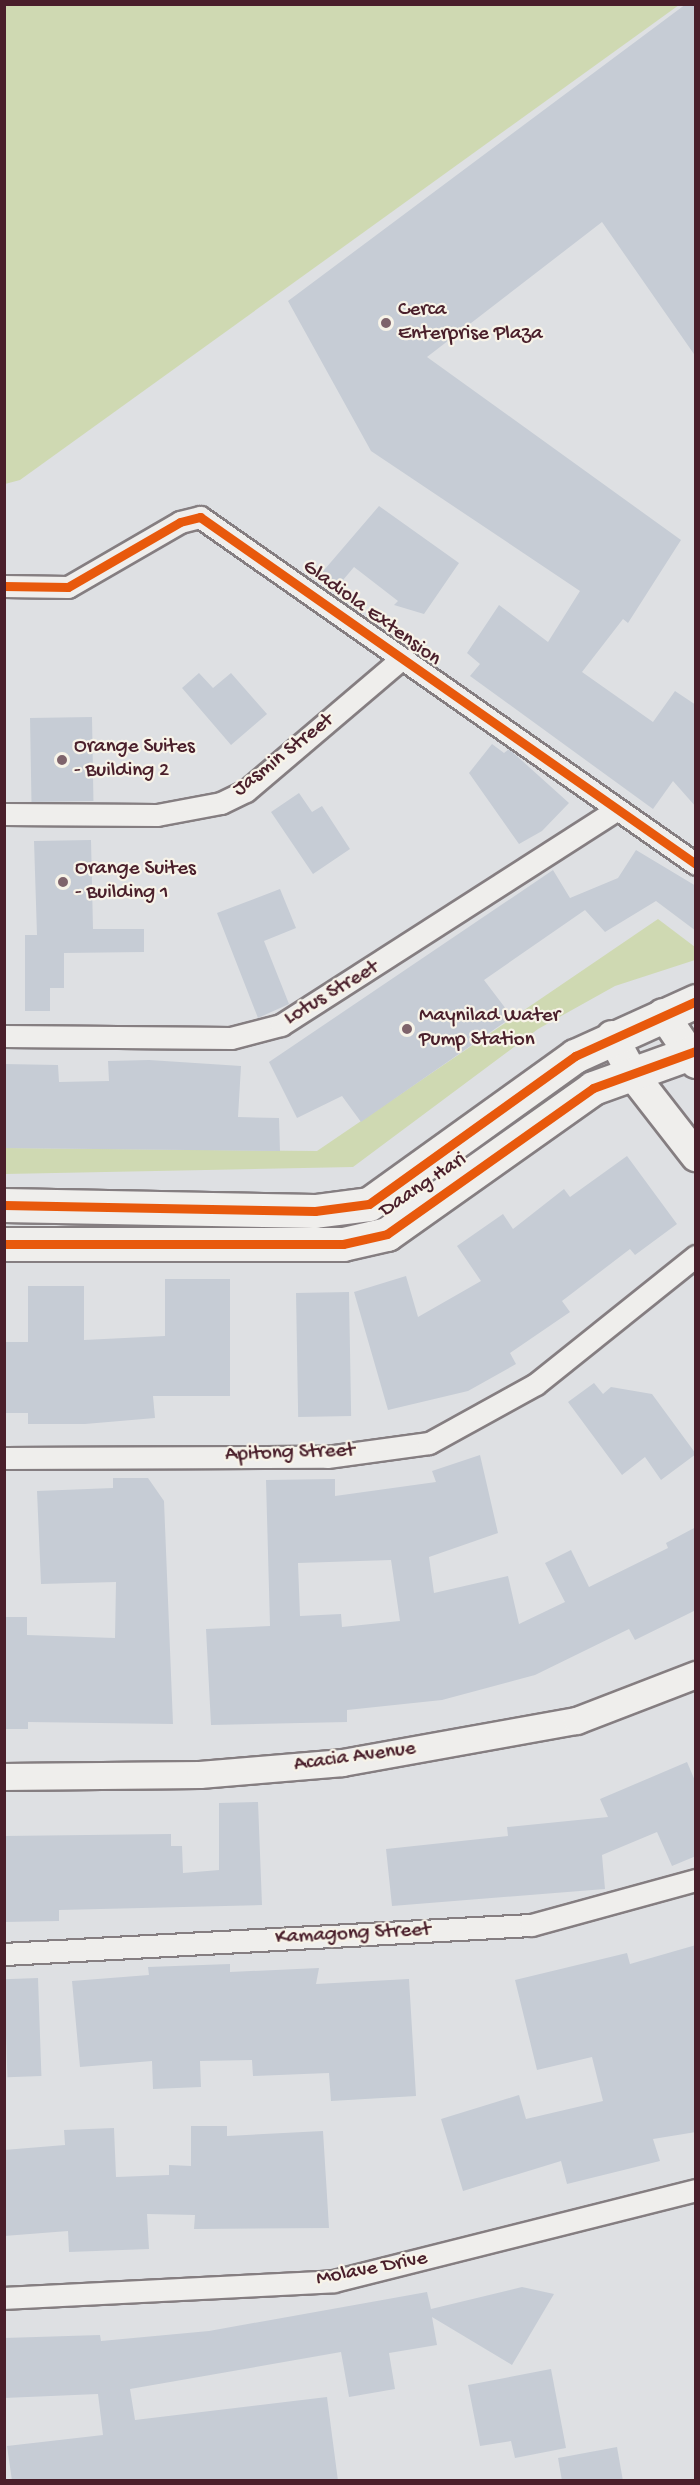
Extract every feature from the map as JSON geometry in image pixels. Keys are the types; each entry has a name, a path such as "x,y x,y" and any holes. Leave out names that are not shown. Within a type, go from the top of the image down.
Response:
{"main road":[{"name":"Daang Hari","path":"4,1205 315,1211 369,1204 612,1036 696,1001"},
{"path":"663,1014 693,1056"},
{"path":"612,1036 633,1075 696,1156"},
{"name":"Daang Hari","path":"4,1244 343,1244 387,1234 593,1088 693,1056"}],"street":[{"name":"Gladiola Extension","path":"4,586 68,587 180,522 200,517 696,864"},
{"name":"Jasmin Street","path":"4,814 157,815 221,803 246,791 401,659"},
{"name":"Lotus Street","path":"4,1036 231,1038 281,1025 616,810"},
{"name":"Apitong Street","path":"4,1458 327,1457 429,1443 536,1384 696,1256"},
{"name":"Acacia Avenue","path":"4,1777 200,1775 343,1763 577,1721 696,1675"},
{"name":"Kamagong Street","path":"4,1954 531,1925 696,1880"},
{"name":"Molave Drive","path":"4,2298 334,2281 696,2190"}],"green space":[{"path":"5,4 679,5 20,480 5,484"},
{"path":"658,919 695,947 695,960 615,986 538,1029 353,1167 5,1174 5,1148 317,1151"}],"building":[{"name":"Cerca Enterprise Plaza","path":"686,4 696,4 696,357 602,222 427,357 681,540 628,623 623,619 582,672 653,722 675,691 696,705 696,807 673,781 653,809 470,676 480,664 467,653 499,605 548,642 580,591 371,451 288,301"},
{"path":"379,506 459,563 424,614 394,605 398,601 354,567 338,586 319,576"},
{"path":"199,673 213,688 231,673 267,714 231,745 182,688"},
{"name":"Orange Suites - Building 2","path":"92,717 93,801 31,802 30,718"},
{"path":"492,744 504,753 509,749 569,803 542,831 519,844 469,773"},
{"path":"299,793 312,812 322,806 350,849 313,874 271,812"},
{"path":"91,840 93,929 144,929 144,952 64,953 64,988 50,988 50,1011 25,1011 25,935 37,935 34,841"},
{"path":"636,850 696,886 696,931 656,901 605,932 585,910 484,980 512,1017 361,1122 342,1096 297,1118 269,1062 553,870 570,898 618,878"},
{"path":"280,889 296,928 264,941 289,1004 258,1018 217,913"},
{"path":"149,1060 241,1066 238,1117 279,1118 280,1151 4,1148 4,1064 58,1065 59,1082 109,1081 108,1061"},
{"path":"627,1156 677,1224 635,1255 630,1249 562,1301 570,1312 510,1353 516,1364 468,1391 388,1410 354,1292 406,1276 418,1317 481,1281 457,1246 503,1214 513,1229 564,1189 570,1197"},
{"path":"165,1279 230,1279 230,1396 153,1396 155,1418 85,1424 28,1424 28,1413 4,1413 4,1342 28,1342 28,1286 84,1286 84,1340 165,1336"},
{"path":"349,1292 351,1416 298,1417 296,1293"},
{"path":"594,1383 603,1394 611,1387 652,1394 696,1454 661,1480 645,1457 622,1475 568,1402"},
{"path":"480,1455 498,1533 429,1557 434,1593 508,1576 519,1624 565,1602 545,1563 571,1550 589,1587 668,1548 666,1543 696,1527 696,1610 635,1640 629,1629 535,1675 442,1700 347,1710 347,1722 211,1725 206,1629 270,1626 266,1480 335,1479 335,1496 436,1482 432,1471","holes":["391,1560 400,1621 342,1627 341,1614 300,1616 298,1563"]},
{"path":"113,1478 148,1478 164,1501 173,1724 28,1722 28,1729 4,1729 4,1617 27,1617 27,1635 115,1638 116,1582 41,1584 37,1491 113,1488"},
{"path":"687,1762 696,1783 696,1856 672,1866 657,1832 602,1855 605,1889 392,1906 386,1849 508,1836 507,1827 608,1817 600,1799"},
{"path":"258,1802 262,1905 59,1910 59,1921 4,1922 4,1836 171,1834 171,1846 182,1846 183,1873 219,1870 219,1803"},
{"path":"696,1945 696,2132 653,2139 660,2161 567,2184 561,2161 463,2191 441,2119 519,2095 526,2119 603,2101 592,2057 537,2070 515,1980 627,1953 630,1964"},
{"path":"230,1964 230,1972 319,1968 316,1984 409,1979 416,2096 331,2101 329,2073 253,2076 252,2060 200,2061 201,2087 153,2089 152,2061 80,2067 72,1981 149,1975 148,1967"},
{"path":"38,1978 41,2076 7,2077 4,1979"},
{"path":"191,2126 227,2126 227,2136 323,2131 329,2228 194,2229 195,2215 147,2214 149,2249 69,2252 68,2231 4,2236 4,2150 65,2145 64,2130 114,2128 116,2177 169,2175 169,2165 191,2166"},
{"path":"522,2287 554,2294 512,2365 432,2317 437,2345 389,2353 395,2389 349,2397 341,2352 130,2389 135,2420 327,2397 338,2481 12,2481 7,2446 103,2435 98,2394 4,2398 4,2338 100,2335 101,2341 209,2331 427,2292 431,2309"},
{"path":"551,2369 566,2448 515,2458 511,2441 480,2446 468,2385"},
{"path":"617,2447 623,2481 562,2481 558,2458"}],"cycle path":[{"path":"4,586 68,587 180,522 200,517 696,864"},
{"path":"4,1205 315,1211 369,1204 575,1056 696,1001"},
{"path":"4,1244 343,1244 387,1234 593,1088 696,1051"}],"place":[{"name":"Cerca Enterprise Plaza","path":"386,323"},
{"name":"Orange Suites - Building 2","path":"62,760"},
{"name":"Orange Suites - Building 1","path":"63,882"},
{"name":"Maynilad Water Pump Station","path":"407,1029"}]}
